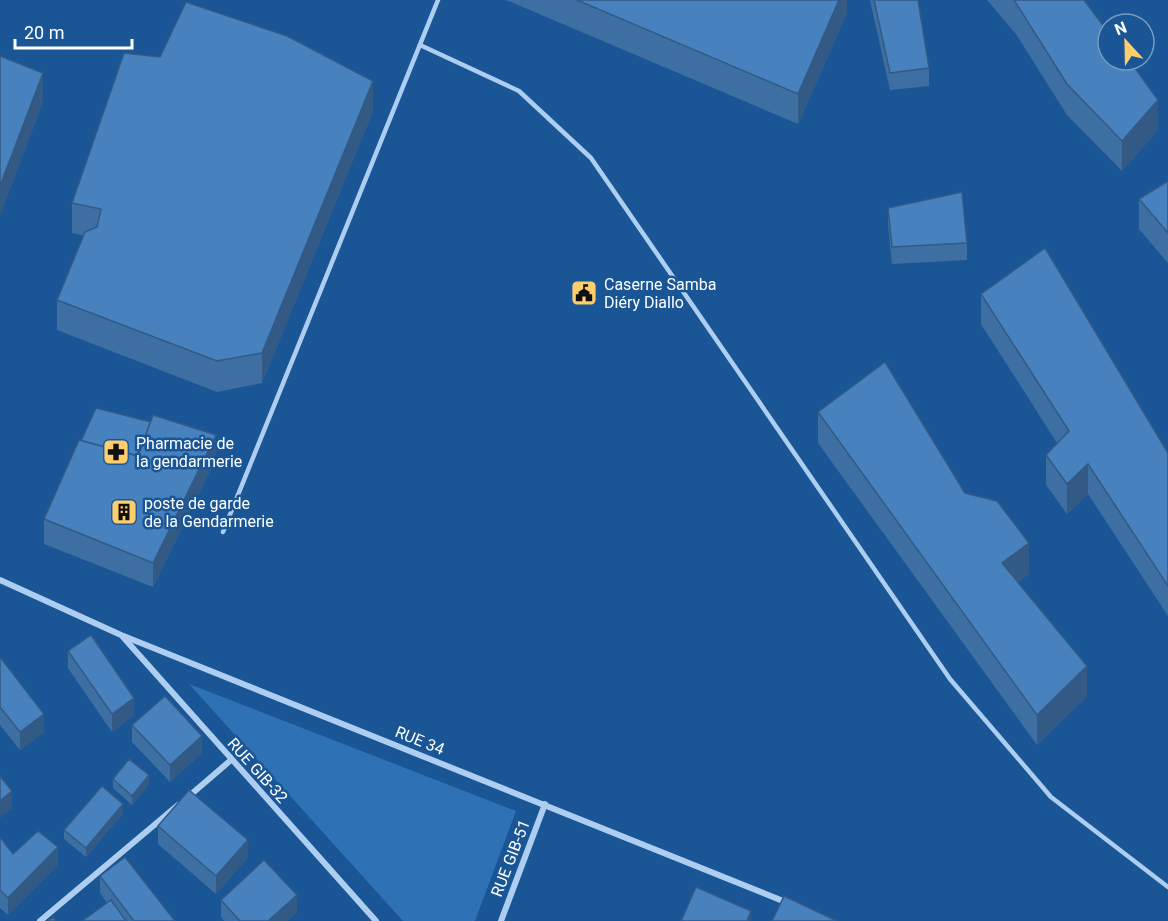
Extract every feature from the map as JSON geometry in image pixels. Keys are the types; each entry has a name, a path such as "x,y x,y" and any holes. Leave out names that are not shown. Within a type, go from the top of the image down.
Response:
{"street":[{"name":"RUE 34","path":"0,580 121,635 800,908"},
{"name":"RUE GIB-32","path":"121,635 376,921"},
{"path":"40,921 231,760"},
{"name":"RUE GIB-51","path":"501,921 545,804"}],"lane":[{"path":"223,532 438,0"},
{"path":"420,45 519,91 591,158 950,679 1051,796 1168,887"}],"shaded area":[{"path":"189,684 516,811 475,921 403,921"}],"building":[{"path":"577,0 839,0 798,94"},
{"path":"874,0 918,0 929,68 890,73"},
{"path":"1014,0 1084,0 1096,16 1096,72 1138,72 1158,100 1122,141 1067,84"},
{"path":"186,2 287,36 373,81 262,353 217,361 57,300 85,232 97,227 101,209 72,203 124,53 160,57"},
{"path":"0,56 43,73 0,186"},
{"path":"1168,181 1168,233 1139,199"},
{"path":"962,192 967,243 892,247 888,208"},
{"path":"1045,248 1168,453 1168,586 1088,464 1067,484 1046,455 1069,431 981,294"},
{"path":"885,362 965,493 997,501 1029,543 1002,563 1087,666 1037,715 818,412"},
{"path":"96,408 151,422 138,456 81,441"},
{"name":"poste de garde de la Gendarmerie","path":"153,415 216,435 153,563 44,519 79,440 138,456"},
{"path":"91,635 134,698 112,714 68,651"},
{"path":"0,657 44,714 20,732 0,707"},
{"path":"165,696 202,736 170,765 132,725"},
{"path":"129,759 149,775 132,796 113,779"},
{"path":"0,776 12,791 0,801"},
{"path":"102,786 123,804 86,848 64,830"},
{"path":"189,790 248,840 216,876 158,826"},
{"path":"38,831 58,847 8,898 0,890 0,837 13,854"},
{"path":"125,857 175,921 134,921 100,876"},
{"path":"264,860 297,895 268,921 240,921 221,900"},
{"path":"696,887 751,911 747,921 681,921"},
{"path":"784,896 837,921 772,921"},
{"path":"111,900 126,921 82,921"}],"place":[{"name":"Caserne Samba Diéry Diallo","path":"584,293"},
{"name":"Pharmacie de la gendarmerie","path":"116,452"},
{"name":"poste de garde de la Gendarmerie","path":"124,512"}]}
